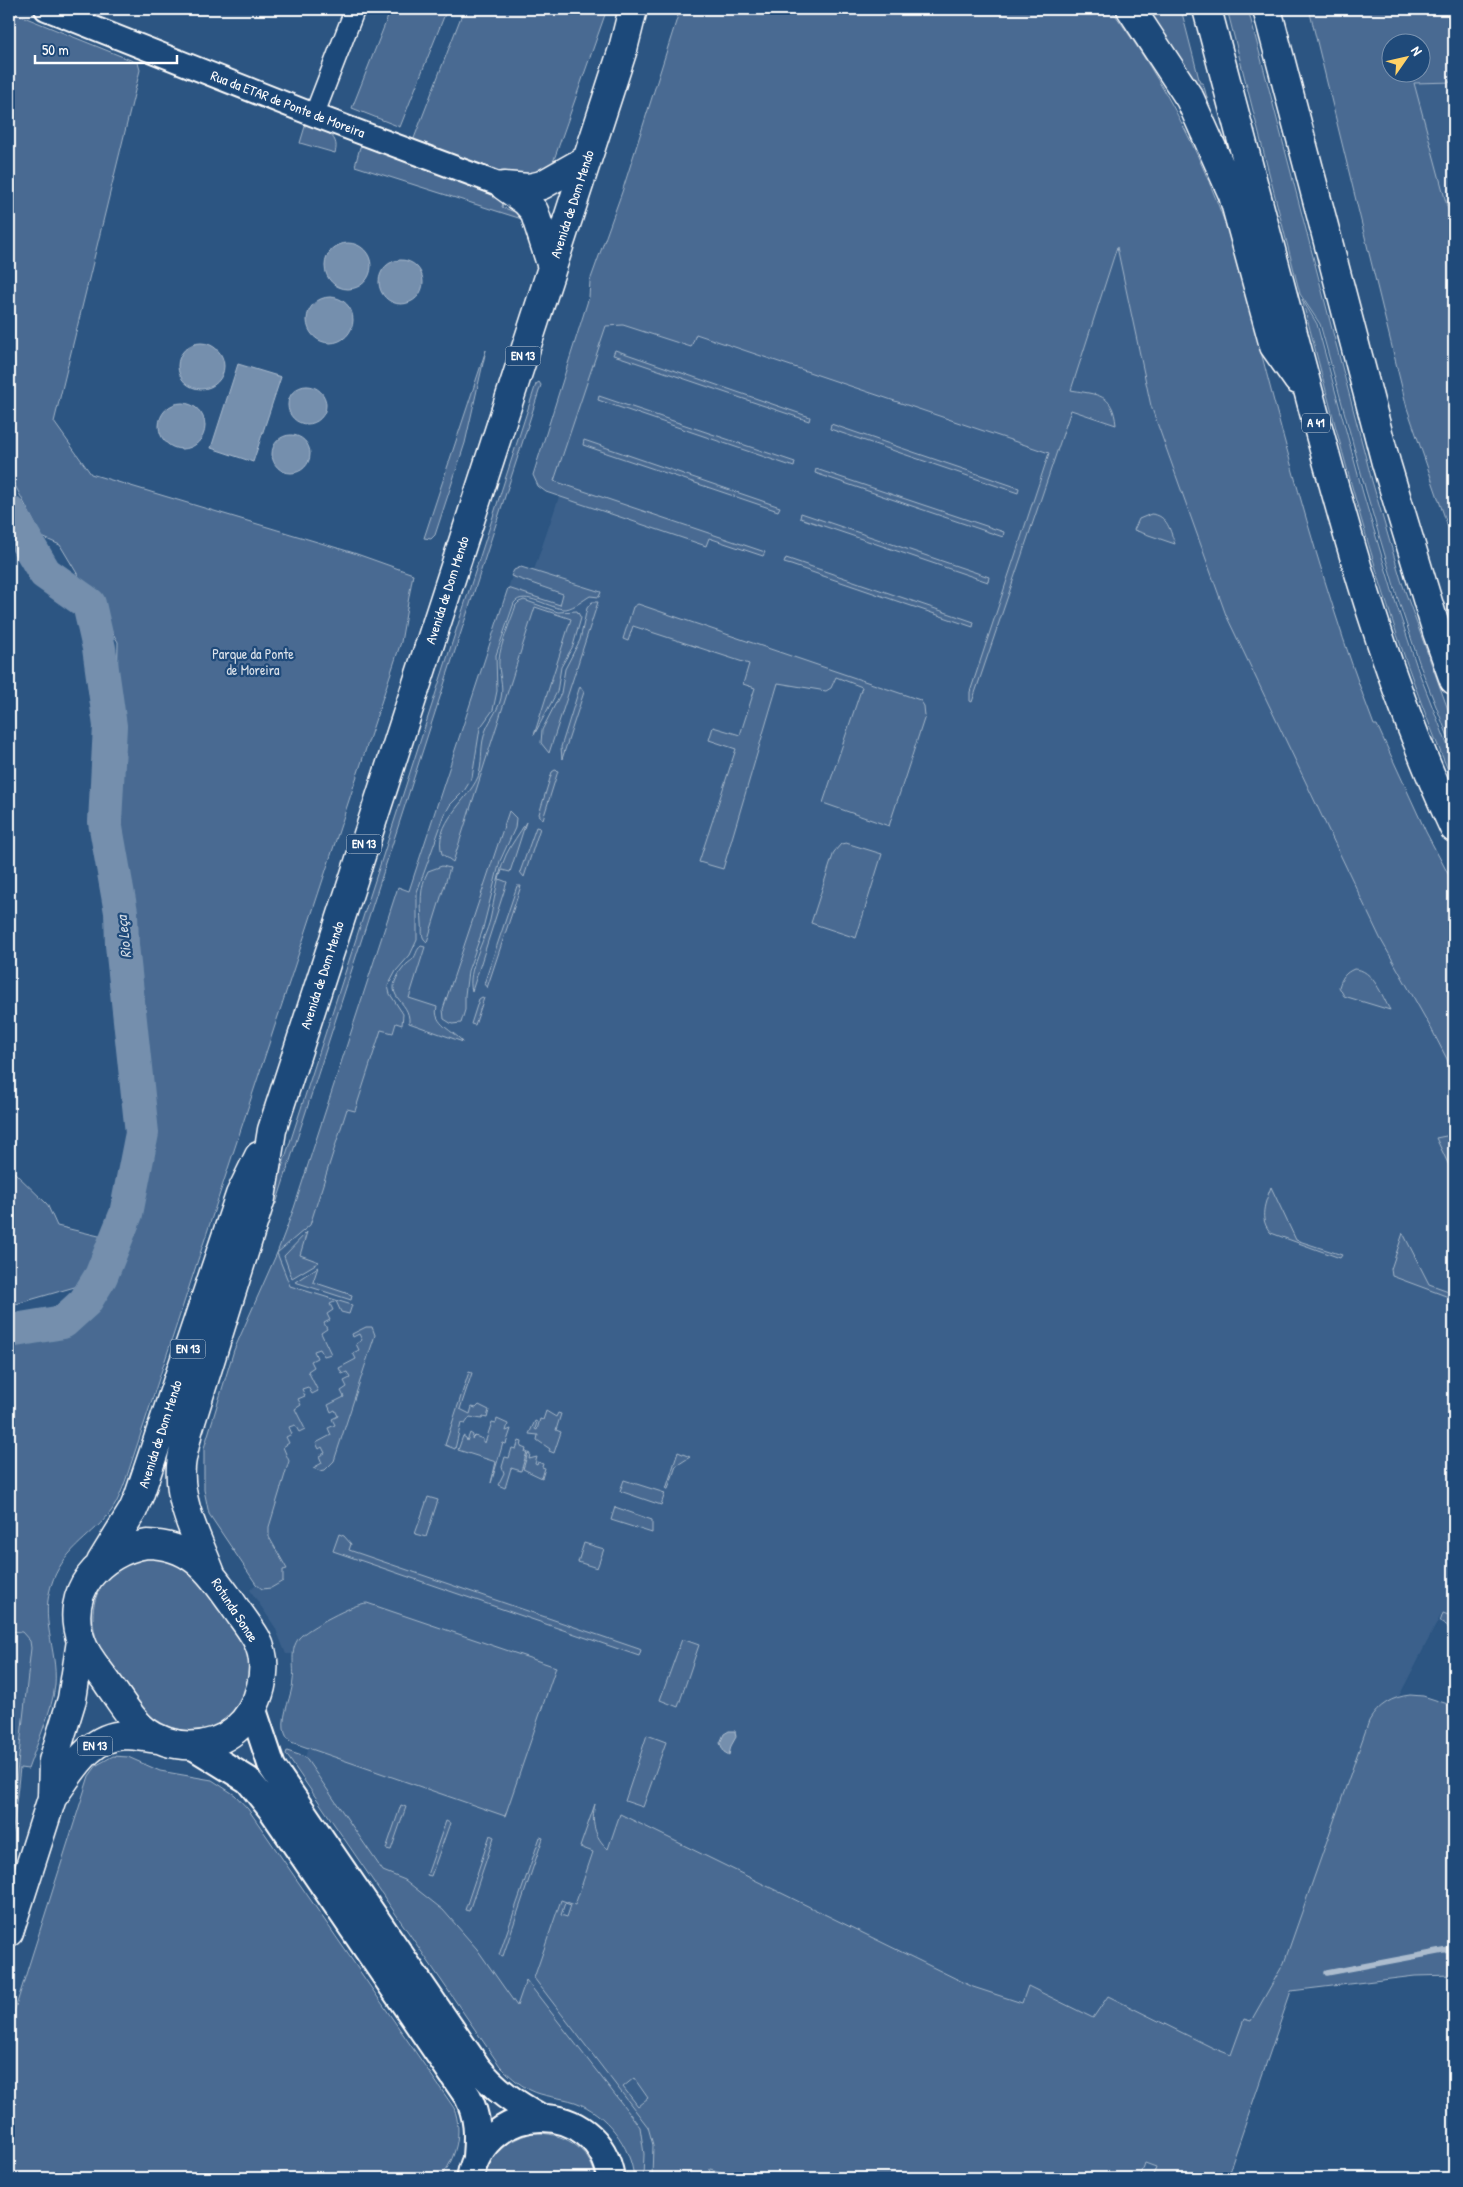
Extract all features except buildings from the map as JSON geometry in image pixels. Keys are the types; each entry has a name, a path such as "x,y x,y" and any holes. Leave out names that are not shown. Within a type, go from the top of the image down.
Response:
{"main road":[{"name":"Avenida de Dom Mendo","path":"100,1564 140,1496 240,1195 272,1130 623,49 633,9"},
{"name":"Avenida de Dom Mendo","path":"623,49 641,9"},
{"path":"1131,9 1190,99 1233,195 1274,346 1309,396"},
{"name":"A 41","path":"1208,9 1348,541 1388,666 1411,728 1454,828"},
{"path":"1267,9 1388,472 1434,623 1454,680"},
{"path":"504,186 529,188 542,185 586,160"},
{"path":"504,186 525,201 534,211 552,266"},
{"name":"Avenida de Dom Mendo","path":"211,1574 189,1519 182,1494 181,1465 188,1431 261,1198 272,1130"},
{"name":"Rotunda Sonae","path":"147,1544 158,1544 184,1551 201,1562 211,1574 256,1638 261,1652 262,1682 253,1710 244,1722 226,1736 205,1744 193,1746 171,1743 143,1729 132,1717 88,1655 81,1641 77,1622 78,1604 84,1585 100,1564 127,1549 147,1544"},
{"name":"EN 13","path":"9,1932 52,1798 53,1761 72,1699 81,1641"},
{"path":"253,1710 272,1767 477,2067 492,2086 511,2101 540,2117"},
{"name":"EN 13","path":"52,1798 81,1757 101,1742 124,1735 161,1739"},
{"path":"193,1746 248,1780 283,1826 468,2097 475,2110 478,2125 473,2168"},
{"path":"473,2168 488,2140 502,2128 521,2120 540,2117 561,2120 589,2136 602,2152 611,2178"}],"street":[{"name":"Rua da ETAR de Ponte de Moreira","path":"46,9 314,115 504,186"},
{"path":"314,115 355,9"}],"shaded area":[{"path":"1454,82 1454,244 1414,83"},
{"path":"348,243 361,247 367,253 371,266 367,279 361,285 348,289 335,285 329,279 325,266 329,253 335,247"},
{"path":"1117,246 1151,406 1226,615 1380,938 1432,1030 1447,1059 1454,1080 1454,1617 1442,1613 1397,1700 1277,2031 1227,2178 636,2178 628,2127 512,2039 286,1754 287,1751 305,1757 308,1748 291,1742 286,1737 284,1730 285,1714 293,1682 293,1654 286,1654 275,1627 250,1590 256,1584 209,1514 204,1490 203,1466 206,1439 234,1350 277,1253 294,1208 398,887 409,891 514,570 521,567 534,570 559,497 540,488 533,475 606,326 623,324 691,347 696,334 1049,453"},
{"path":"397,260 405,260 417,266 423,282 417,298 405,304 397,304 385,298 379,286 379,278 385,266"},
{"path":"330,297 343,301 349,307 353,320 349,333 343,339 330,343 317,339 311,333 307,320 311,307 317,301"},
{"path":"201,343 214,347 220,353 224,366 220,379 214,385 201,389 188,385 182,379 178,366 182,353 188,347"},
{"path":"238,364 281,377 253,462 211,448"},
{"path":"307,386 320,392 326,405 320,418 307,424 294,418 288,405 294,392"},
{"path":"178,403 186,403 195,407 201,413 205,426 201,439 195,445 186,449 178,449 169,445 163,439 159,430 159,422 163,413 169,407"},
{"path":"291,435 304,441 310,454 304,467 291,473 278,467 272,454 278,441"},
{"path":"36,1621 13,1829 9,1844 9,1628"},
{"path":"729,1731 735,1731 736,1737 729,1755 724,1752 720,1743 724,1734"}],"green space":[{"path":"391,9 447,9 400,127 352,108"},
{"path":"464,9 607,9 551,168 524,182 413,141"},
{"path":"680,9 1111,9 1150,66 1167,96 1212,188 1235,253 1298,491 1353,667 1374,725 1377,725 1426,832 1454,885 1454,1080 1447,1059 1432,1030 1380,938 1226,615 1151,406 1117,247 1071,390 1096,395 1108,401 1112,407 1116,425 1071,410 972,702 970,701 970,692 1049,453 696,334 691,347 623,325 606,326 554,481 765,552 763,556 709,538 706,546 546,492 538,486 533,475 589,297 590,281 622,192"},
{"path":"1144,9 1181,9 1200,83 1203,83 1217,135"},
{"path":"1227,9 1248,9 1372,481 1401,580 1454,726 1454,752 1421,668 1397,596 1320,324 1300,294"},
{"path":"1309,9 1454,9 1454,82 1414,83 1454,232 1454,544 1407,408"},
{"name":"Parque da Ponte de Moreira","path":"9,11 138,63 140,70 54,422 91,474 354,553 413,574 401,642 126,1479 112,1510 65,1559 53,1580 47,1608 54,1658 54,1694 48,1716 28,1769 20,1768 13,1829 9,1844 31,1648 30,1641 22,1632 9,1631 9,1343 53,1334 91,1307 109,1287 119,1260 150,1124 130,899 115,810 118,642 60,545 42,537 9,474 9,18 13,20"},
{"path":"306,123 323,130 332,137 335,141 335,153 300,143"},
{"path":"364,145 505,196 502,207 517,213 528,221 355,166 360,147"},
{"path":"1302,299 1317,324 1363,493 1394,597 1418,670 1454,762 1454,784 1430,725 1387,605 1334,422"},
{"path":"486,350 465,443 435,535 431,539 424,538"},
{"path":"615,350 810,417 809,421 613,355"},
{"path":"539,382 541,385 276,1204 272,1206 270,1204 536,384"},
{"path":"599,396 795,462 794,467 598,400"},
{"path":"831,424 1019,488 1018,493 830,429"},
{"path":"584,440 780,507 778,511 583,445"},
{"path":"816,469 1004,532 1003,537 815,473"},
{"path":"801,513 989,577 988,582 800,518"},
{"path":"1151,514 1161,517 1168,524 1175,544 1134,530 1139,519"},
{"path":"786,558 974,622 973,627 784,563"},
{"path":"521,567 601,592 599,597 590,596 566,609 524,598 518,599 514,603 496,655 497,691 493,710 480,728 472,778 445,814 417,892 417,940 410,955 396,971 388,986 390,994 403,1014 402,1025 396,1023 393,1033 381,1030 355,1111 347,1109 310,1225 277,1253 294,1208 398,887 409,891 508,588 560,605 563,594 511,576 514,570"},
{"path":"524,600 558,612 577,611 581,618 573,646 561,667 557,692 534,735 571,619 535,607 453,862 442,854 442,832 452,813 478,777 485,731 498,708 501,698 502,688 499,665 501,647 516,605"},
{"path":"592,602 598,602 549,753 541,743 542,730 561,693 565,669 580,640 587,608"},
{"path":"638,604 920,700 924,706 925,716 889,826 823,803 862,687 836,677 831,688 826,691 778,683 723,869 699,862 736,749 709,740 713,727 740,735 755,688 743,684 749,664 633,626 628,641 623,639 633,607"},
{"path":"580,686 584,692 562,759 561,747"},
{"path":"558,771 543,819 539,814 552,772"},
{"path":"509,811 516,818 515,828 500,861 482,932 468,971 465,1010 461,1023 452,1024 444,1019 443,1009"},
{"path":"526,822 510,872 502,870 499,879 507,882 472,991 471,983 474,965 490,920 498,879 503,863 508,851"},
{"path":"536,827 540,828 524,877 520,872"},
{"path":"846,843 882,854 856,938 811,923 834,852 841,844"},
{"path":"442,866 450,868 427,942 422,934 421,903 423,884 428,871"},
{"path":"517,886 521,886 487,988 484,984"},
{"path":"421,946 425,947 409,998 437,1007 436,1013 441,1023 463,1042 409,1023 405,1008 395,992 394,986 397,978"},
{"path":"1354,969 1367,973 1372,978 1390,1010 1344,996 1339,987 1340,984 1346,974"},
{"path":"484,998 475,1025 471,1024 479,999"},
{"path":"1454,1136 1454,1176 1436,1138"},
{"path":"13,1171 47,1204 57,1226 103,1237 88,1277 78,1286 9,1306 9,1172"},
{"path":"1271,1187 1296,1240 1342,1255 1340,1258 1271,1233 1265,1222 1264,1211"},
{"path":"307,1232 300,1255 319,1262 292,1278 284,1256"},
{"path":"1403,1233 1429,1284 1454,1293 1454,1299 1392,1276 1391,1269"},
{"path":"277,1253 290,1286 352,1305 349,1314 341,1312 336,1301 330,1304 333,1310 327,1314 330,1320 324,1323 327,1329 321,1333 331,1354 324,1356 320,1349 314,1351 317,1358 311,1361 314,1367 308,1371 318,1391 312,1394 308,1387 302,1389 305,1396 298,1399 301,1405 295,1409 305,1429 299,1432 295,1425 289,1427 292,1434 286,1437 289,1443 283,1447 289,1461 269,1527 269,1537 287,1569 283,1570 283,1581 271,1588 262,1589 256,1584 209,1514 204,1490 204,1448 234,1350"},
{"path":"318,1267 313,1282 352,1295 351,1300 295,1282"},
{"path":"366,1327 372,1327 375,1335 334,1461 325,1470 320,1471 313,1468 322,1463 319,1456 325,1453 322,1447 319,1449 316,1443 331,1435 328,1428 335,1425 332,1419 338,1416 335,1410 331,1412 328,1405 344,1397 341,1391 347,1387 344,1381 350,1378 347,1372 342,1374 339,1368 356,1359 353,1353 359,1350 356,1344 362,1340 359,1334 353,1337 352,1334"},
{"path":"469,1372 472,1373 460,1409 470,1414 472,1407 476,1408 479,1405 489,1410 487,1418 470,1417 465,1424 461,1423 455,1449 445,1445"},
{"path":"546,1411 556,1417 558,1413 561,1414 556,1430 561,1432 554,1453 537,1440 538,1435 529,1434 535,1421 537,1422 535,1429 537,1430 540,1419 543,1420"},
{"path":"497,1419 508,1424 506,1431 511,1429 506,1444 503,1443 491,1483 496,1462 458,1450 463,1436 467,1441 470,1433 473,1435 472,1439 475,1436 483,1439 485,1443 492,1422 496,1423"},
{"path":"519,1441 522,1442 521,1447 526,1449 525,1452 527,1452 521,1471 511,1468 505,1488 498,1485 504,1473 502,1467 505,1457 509,1458 512,1448 516,1449"},
{"path":"678,1452 690,1457 676,1466 668,1489 666,1489"},
{"path":"528,1453 530,1454 529,1459 537,1457 535,1464 537,1465 538,1462 543,1464 542,1467 545,1468 542,1478 523,1469"},
{"path":"624,1480 665,1493 661,1505 620,1491"},
{"path":"428,1497 438,1500 426,1537 415,1534"},
{"path":"615,1507 652,1520 652,1533 611,1520"},
{"path":"339,1534 344,1536 351,1544 349,1550 639,1649 641,1650 639,1656 333,1551"},
{"path":"584,1543 604,1549 597,1568 578,1562"},
{"path":"152,1557 175,1563 195,1576 226,1616 246,1650 250,1668 246,1690 238,1706 228,1718 216,1726 202,1730 187,1731 172,1728 157,1721 144,1710 98,1644 93,1613 101,1586 110,1575 121,1567 136,1560"},
{"path":"367,1603 556,1667 505,1816 291,1742 287,1738 284,1731 284,1723 292,1686 293,1653 296,1643 303,1634 320,1623 352,1607"},
{"path":"1443,1613 1454,1617 1454,1631 1440,1622"},
{"path":"682,1639 699,1645 678,1707 660,1700"},
{"path":"1403,1696 1423,1696 1454,1706 1454,1975 1415,1976 1291,1991 1227,2178 1152,2178 1156,2167 1145,2163 1140,2178 719,2178 721,2172 710,2169 708,2175 703,2173 701,2178 686,2178 684,2174 680,2178 652,2178 653,2145 648,2127 534,1978 561,1900 575,1905 593,1852 580,1847 595,1804 593,1817 595,1828 603,1844 608,1849 620,1814 973,1987 1022,2003 1028,1986 1093,2018 1108,1996 1231,2055 1244,2019 1251,2021 1284,1963 1369,1721 1381,1706","holes":["565,1903 571,1905 567,1917 561,1915","634,2078 648,2098 638,2106 623,2087"]},
{"path":"647,1735 666,1742 643,1807 625,1801"},
{"path":"287,1751 305,1757 383,1871 405,1880 443,1910 477,1949 517,2006 526,1980 640,2127 644,2154 643,2178 634,2178 628,2154 622,2143 615,2132 597,2114 575,2102 530,2090 510,2076 500,2066 286,1754"},
{"path":"113,1756 128,1757 160,1771 212,1780 235,1795 248,1809 454,2108 457,2117 458,2136 454,2154 446,2171 440,2178 9,2178 9,2028 89,1776 97,1765"},
{"path":"401,1805 406,1807 391,1850 386,1849"},
{"path":"446,1821 450,1823 431,1876 427,1875"},
{"path":"490,1835 494,1837 469,1911 465,1910"},
{"path":"540,1837 543,1838 503,1956 499,1955"},
{"path":"533,2133 555,2135 573,2143 581,2150 593,2167 596,2178 485,2178 491,2161 502,2148 516,2139"}],"waterway":[{"name":"Rio Leça","path":"9,512 45,573 89,604 99,648 110,726 105,822 121,912 122,945 142,1133 126,1214 101,1276 85,1302 63,1322 9,1331"},
{"path":"1327,1973 1454,1949"}]}
